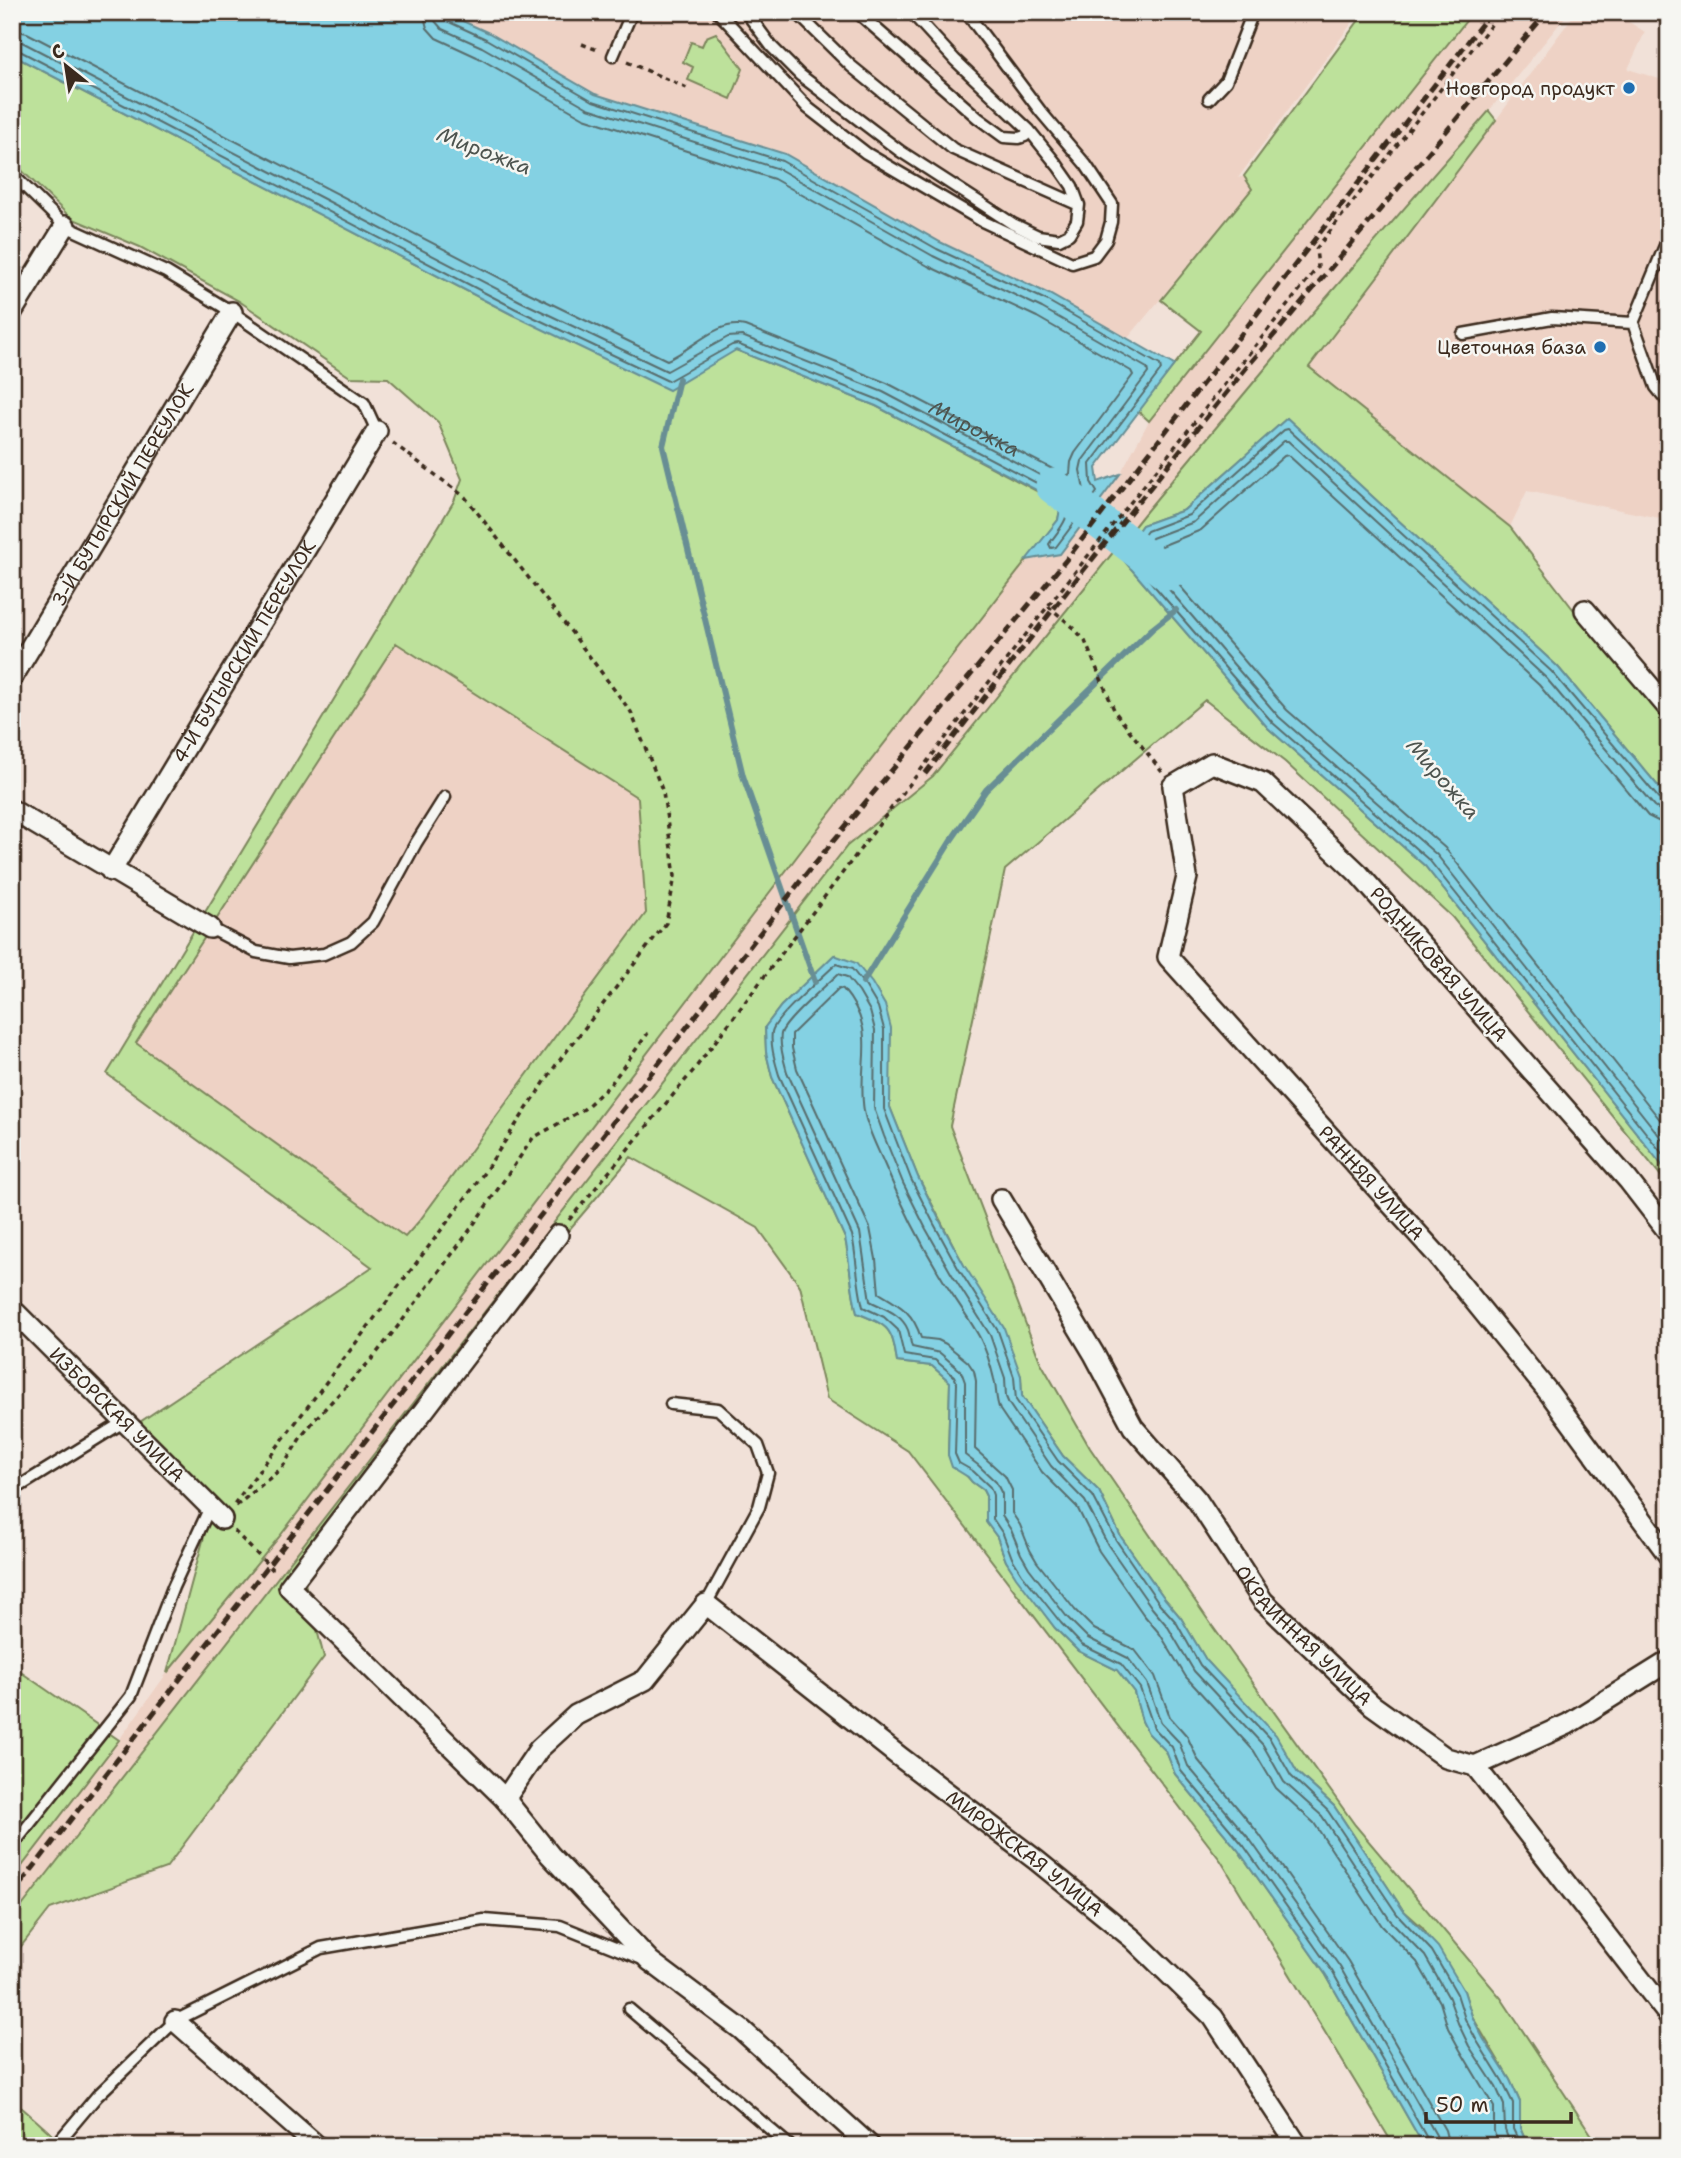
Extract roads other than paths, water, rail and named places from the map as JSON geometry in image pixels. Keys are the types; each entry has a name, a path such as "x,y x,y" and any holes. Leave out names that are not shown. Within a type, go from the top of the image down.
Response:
{"street":[{"path":"12,312 65,226"},
{"name":"3-Й БУТЫРСКИЙ ПЕРЕУЛОК","path":"12,678 232,312"},
{"name":"4-Й БУТЫРСКИЙ ПЕРЕУЛОК","path":"111,871 377,431"},
{"path":"1585,610 1669,709"},
{"name":"РОДНИКОВАЯ УЛИЦА","path":"1173,786 1212,763 1263,783 1358,873 1619,1169 1669,1233"},
{"name":"РАННЯЯ УЛИЦА","path":"1173,786 1187,877 1168,957 1437,1255 1550,1394 1669,1556"},
{"path":"12,810 210,928"},
{"name":"ОКРАИННАЯ УЛИЦА","path":"1001,1199 1094,1354 1133,1427 1197,1500 1263,1601 1372,1705 1446,1758 1475,1766"},
{"path":"558,1235 289,1587 505,1799 550,1855 650,1961 742,2030 870,2146"},
{"name":"ИЗБОРСКАЯ УЛИЦА","path":"12,1309 122,1423 216,1513"},
{"path":"505,1799 539,1749 576,1715 645,1680 706,1604"},
{"name":"МИРОЖСКАЯ УЛИЦА","path":"706,1604 889,1749 1036,1860 1133,1939 1213,2017 1298,2146"},
{"path":"1669,1661 1568,1724 1475,1766 1669,2016"},
{"path":"175,2021 317,2146"}],"lane":[{"path":"613,56 632,12"},
{"path":"718,12 808,108 866,153 982,221 1072,263 1094,256 1107,240 1112,204 1086,165 1041,113 966,12"},
{"path":"746,12 772,47 800,75 900,152 1013,224 1038,236 1059,239 1069,233 1077,221 1079,205 1072,186 1058,166 1029,130 955,60 911,12"},
{"path":"796,12 851,66 953,149 1079,205"},
{"path":"857,12 978,118 1004,137 1019,138 1025,136 1029,130"},
{"path":"1209,100 1226,81 1254,12"},
{"path":"12,174 65,226 166,272 232,312 364,403 377,431"},
{"path":"1669,236 1633,323 1656,387 1669,403"},
{"path":"1463,334 1552,318 1633,323"},
{"path":"210,928 256,952 289,958 324,954 351,942 373,922 416,843 445,797"},
{"path":"671,1404 718,1409 758,1445 768,1473 759,1507 706,1604"},
{"path":"12,1491 122,1423"},
{"path":"12,1846 131,1696 173,1587 216,1513"},
{"path":"55,2146 97,2096 175,2021 321,1948 484,1920 560,1926 650,1961"},
{"path":"629,2009 790,2146"}],"water":[{"path":"12,12 443,12 489,33 595,94 785,154 940,242 1049,294 1174,365 1096,468 1098,482 1120,474 1060,554 1026,560 1058,520 1061,504 1048,496 876,406 736,350 669,390 513,315 12,55"},
{"path":"1287,418 1558,667 1669,799 1669,1174 1425,866 1268,728 1120,556 1142,525 1184,510"},
{"path":"834,955 856,963 885,1005 891,1028 890,1107 918,1177 940,1221 1004,1328 1021,1376 1022,1396 1063,1456 1099,1491 1121,1537 1181,1618 1206,1660 1276,1735 1297,1772 1334,1806 1403,1910 1438,1947 1464,1991 1483,2038 1510,2080 1520,2102 1520,2128 1528,2146 1424,2146 1326,1975 1238,1850 1175,1774 1166,1751 1148,1733 1134,1692 1117,1670 1078,1651 1055,1628 1006,1561 997,1537 986,1522 986,1496 983,1490 952,1467 948,1455 950,1382 932,1366 897,1362 893,1341 887,1329 857,1313 845,1238 772,1077 766,1052 765,1027 781,1006"}],"waterway":[{"path":"679,379 663,446 743,776 815,982"},
{"name":"Мирожка","path":"1053,486 1167,573"},
{"path":"863,982 952,839 986,790 1152,629 1176,610"}],"railway":[{"path":"12,1895 806,874 1066,560 1491,12"},
{"path":"925,774 1082,572 1247,367 1547,12"}],"place":[{"name":"Новгород продукт","path":"1629,88"},
{"name":"Цветочная база","path":"1600,347"}]}
